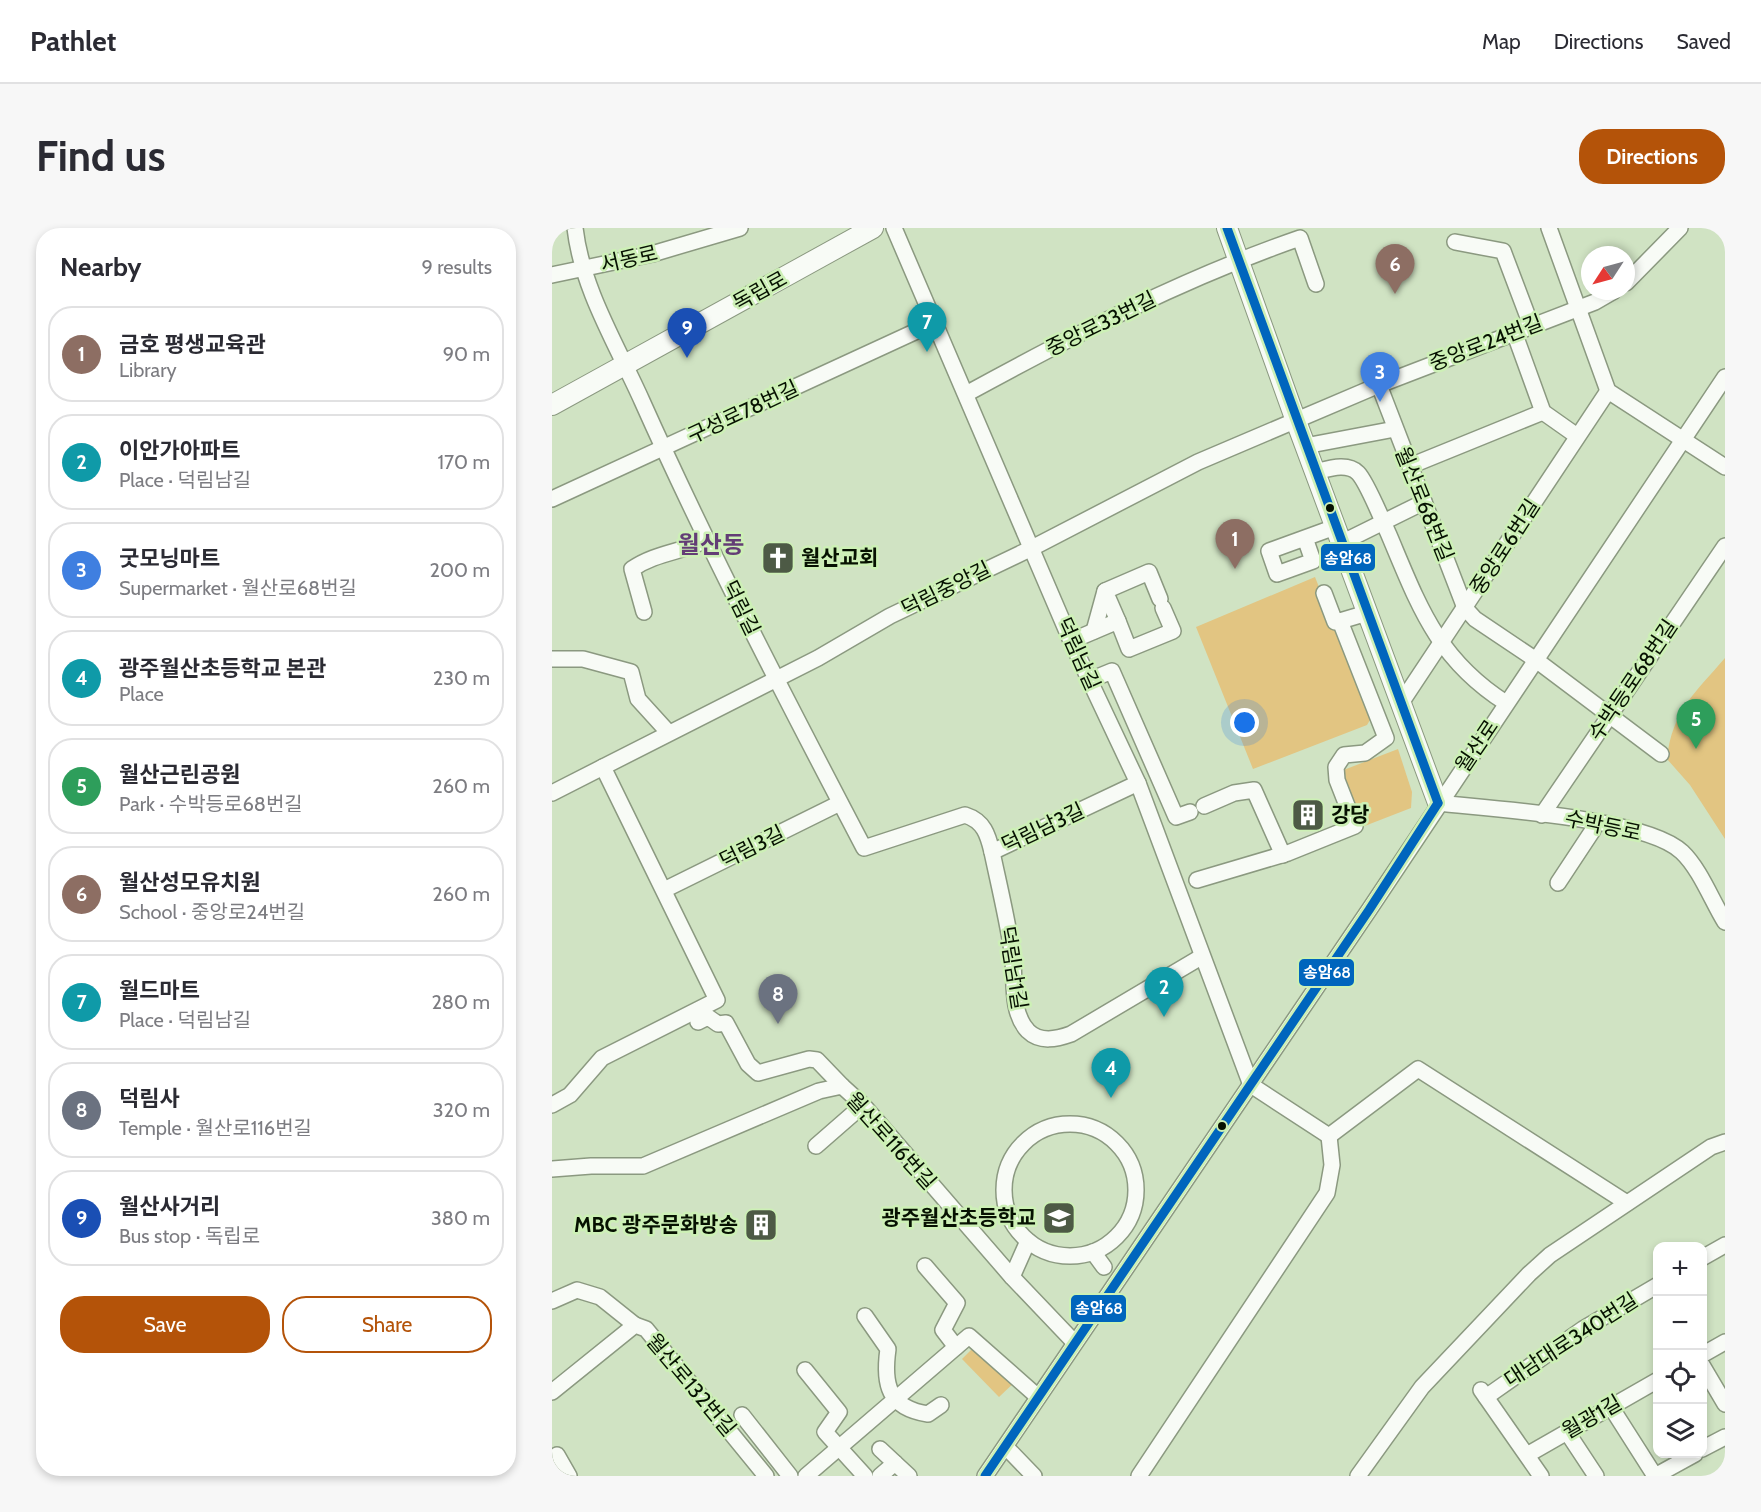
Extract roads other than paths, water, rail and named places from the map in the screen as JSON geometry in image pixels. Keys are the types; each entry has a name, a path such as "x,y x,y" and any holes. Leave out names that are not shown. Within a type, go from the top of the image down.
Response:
{"main road":[{"name":"독립로","path":"552,405 873,228"},
{"path":"1227,228 1296,422 1438,803"}],"street":[{"name":"덕림길","path":"575,228 582,269 663,448 776,679 864,848"},
{"name":"서동로","path":"552,275 652,254 740,228"},
{"name":"덕림남길","path":"894,228 1071,641 1138,783 1201,957 1251,1085"},
{"path":"1549,228 1608,392 1725,467"},
{"path":"1635,274 1680,228"},
{"name":"중앙로33번길","path":"966,394 1037,355 1238,260 1300,238 1316,284"},
{"path":"1455,242 1503,251 1531,326"},
{"name":"중앙로24번길","path":"1296,422 1380,384 1578,309 1596,300"},
{"name":"구성로78번길","path":"552,499 934,323"},
{"path":"1514,332 1543,412 1577,436"},
{"name":"월산로","path":"985,1476 1251,1085 1725,377"},
{"name":"월산로68번길","path":"1380,384 1395,429 1465,608 1475,619 1536,660 1661,754"},
{"name":"중앙로6번길","path":"1401,703 1442,645 1608,392"},
{"path":"1410,466 1543,412"},
{"name":"덕림중앙길","path":"552,793 668,732 818,658 890,616 1032,548 1198,462 1296,422"},
{"path":"1305,446 1395,429"},
{"name":"월산로","path":"1315,472 1348,468 1358,474 1384,523 1422,615 1442,645 1485,689 1506,703"},
{"path":"1305,538 1338,535 1384,523 1424,502"},
{"path":"644,612 632,569 650,557 690,549 707,540"},
{"name":"수박등로68번길","path":"1542,815 1725,546"},
{"path":"1149,572 1173,631 1130,649 1105,591 1149,572"},
{"path":"1094,631 1105,591"},
{"path":"1324,593 1335,622 1368,613"},
{"path":"1071,641 1118,621"},
{"path":"1197,880 1283,855 1355,826 1337,780 1336,767 1344,755 1365,753 1386,738 1340,621"},
{"path":"552,659 583,659 631,672 638,699 668,732"},
{"path":"1090,680 1112,671 1176,817 1234,793 1254,790 1283,855"},
{"path":"603,767 748,1064 758,1073 809,1059 817,1060 842,1086"},
{"name":"덕림남3길","path":"864,848 965,815 975,818 987,832 992,852 1138,783"},
{"name":"덕림3길","path":"664,890 840,803"},
{"name":"수박등로","path":"1438,803 1592,821 1658,838 1682,852 1693,865 1725,922"},
{"path":"1558,884 1593,830 1592,821"},
{"name":"덕림남1길","path":"992,852 1013,954 1018,1012 1028,1031 1033,1035 1056,1040 1071,1034 1201,957"},
{"path":"552,1105 570,1095 602,1058 717,1000"},
{"path":"698,1022 708,1017 718,1024 726,1023"},
{"path":"1329,1136 1419,1069 1627,1203"},
{"path":"1251,1085 1329,1136"},
{"name":"월산로116번길","path":"552,1170 591,1166 643,1166 819,1091 842,1086 863,1105 1014,1271 1074,1342"},
{"path":"816,1146 863,1105"},
{"path":"1064,1123 1086,1125 1107,1134 1123,1150 1133,1168 1137,1190 1133,1211 1124,1230 1108,1244 1093,1252 1068,1256 1047,1252 1028,1241 1014,1224 1005,1203 1004,1181 1011,1160 1024,1142 1043,1129 1064,1123"},
{"path":"1139,1476 1327,1193 1332,1166 1329,1136"},
{"path":"1358,1476 1422,1387 1529,1274 1550,1255 1627,1203 1711,1147 1725,1142"},
{"path":"1014,1271 1028,1241"},
{"path":"1707,1255 1725,1245"},
{"path":"1093,1252 1104,1267"},
{"path":"925,1266 957,1304 942,1330 956,1347"},
{"path":"552,1301 577,1290 600,1297 635,1325"},
{"name":"대남대로340번길","path":"1527,1455 1483,1393 1583,1329 1653,1292"},
{"path":"865,1316 888,1349 884,1373 895,1400 914,1412 928,1414 941,1405"},
{"name":"월산로132번길","path":"552,1392 635,1325 654,1336 766,1476"},
{"path":"806,1476 969,1336 1038,1396"},
{"path":"1707,1353 1725,1342"},
{"path":"805,1370 840,1412 825,1432 865,1476"},
{"path":"1707,1373 1725,1404"},
{"name":"월광1길","path":"1527,1455 1611,1407 1653,1388"},
{"path":"1611,1407 1655,1476 1687,1458"},
{"path":"742,1415 790,1476"},
{"path":"1567,1432 1596,1476"},
{"path":"1707,1446 1725,1437"},
{"path":"1006,1447 1034,1476"},
{"path":"880,1449 909,1476"},
{"path":"557,1455 569,1476"},
{"path":"1527,1455 1540,1476"},
{"path":"880,1476 895,1463"}],"place":[{"name":"월산성모유치원","path":"1395,294"},
{"name":"월드마트","path":"927,352"},
{"name":"월산사거리","path":"687,358"},
{"name":"굿모닝마트","path":"1380,402"},
{"name":"월산교회","path":"778,558"},
{"name":"금호 평생교육관","path":"1235,569"},
{"name":"월산근린공원","path":"1696,749"},
{"name":"강당","path":"1308,815"},
{"name":"이안가아파트","path":"1164,1017"},
{"name":"덕림사","path":"778,1024"},
{"name":"광주월산초등학교 본관","path":"1111,1098"},
{"name":"광주월산초등학교","path":"1059,1218"},
{"name":"MBC 광주문화방송","path":"761,1225"}],"district":[{"name":"월산동","path":"711,545"}]}
